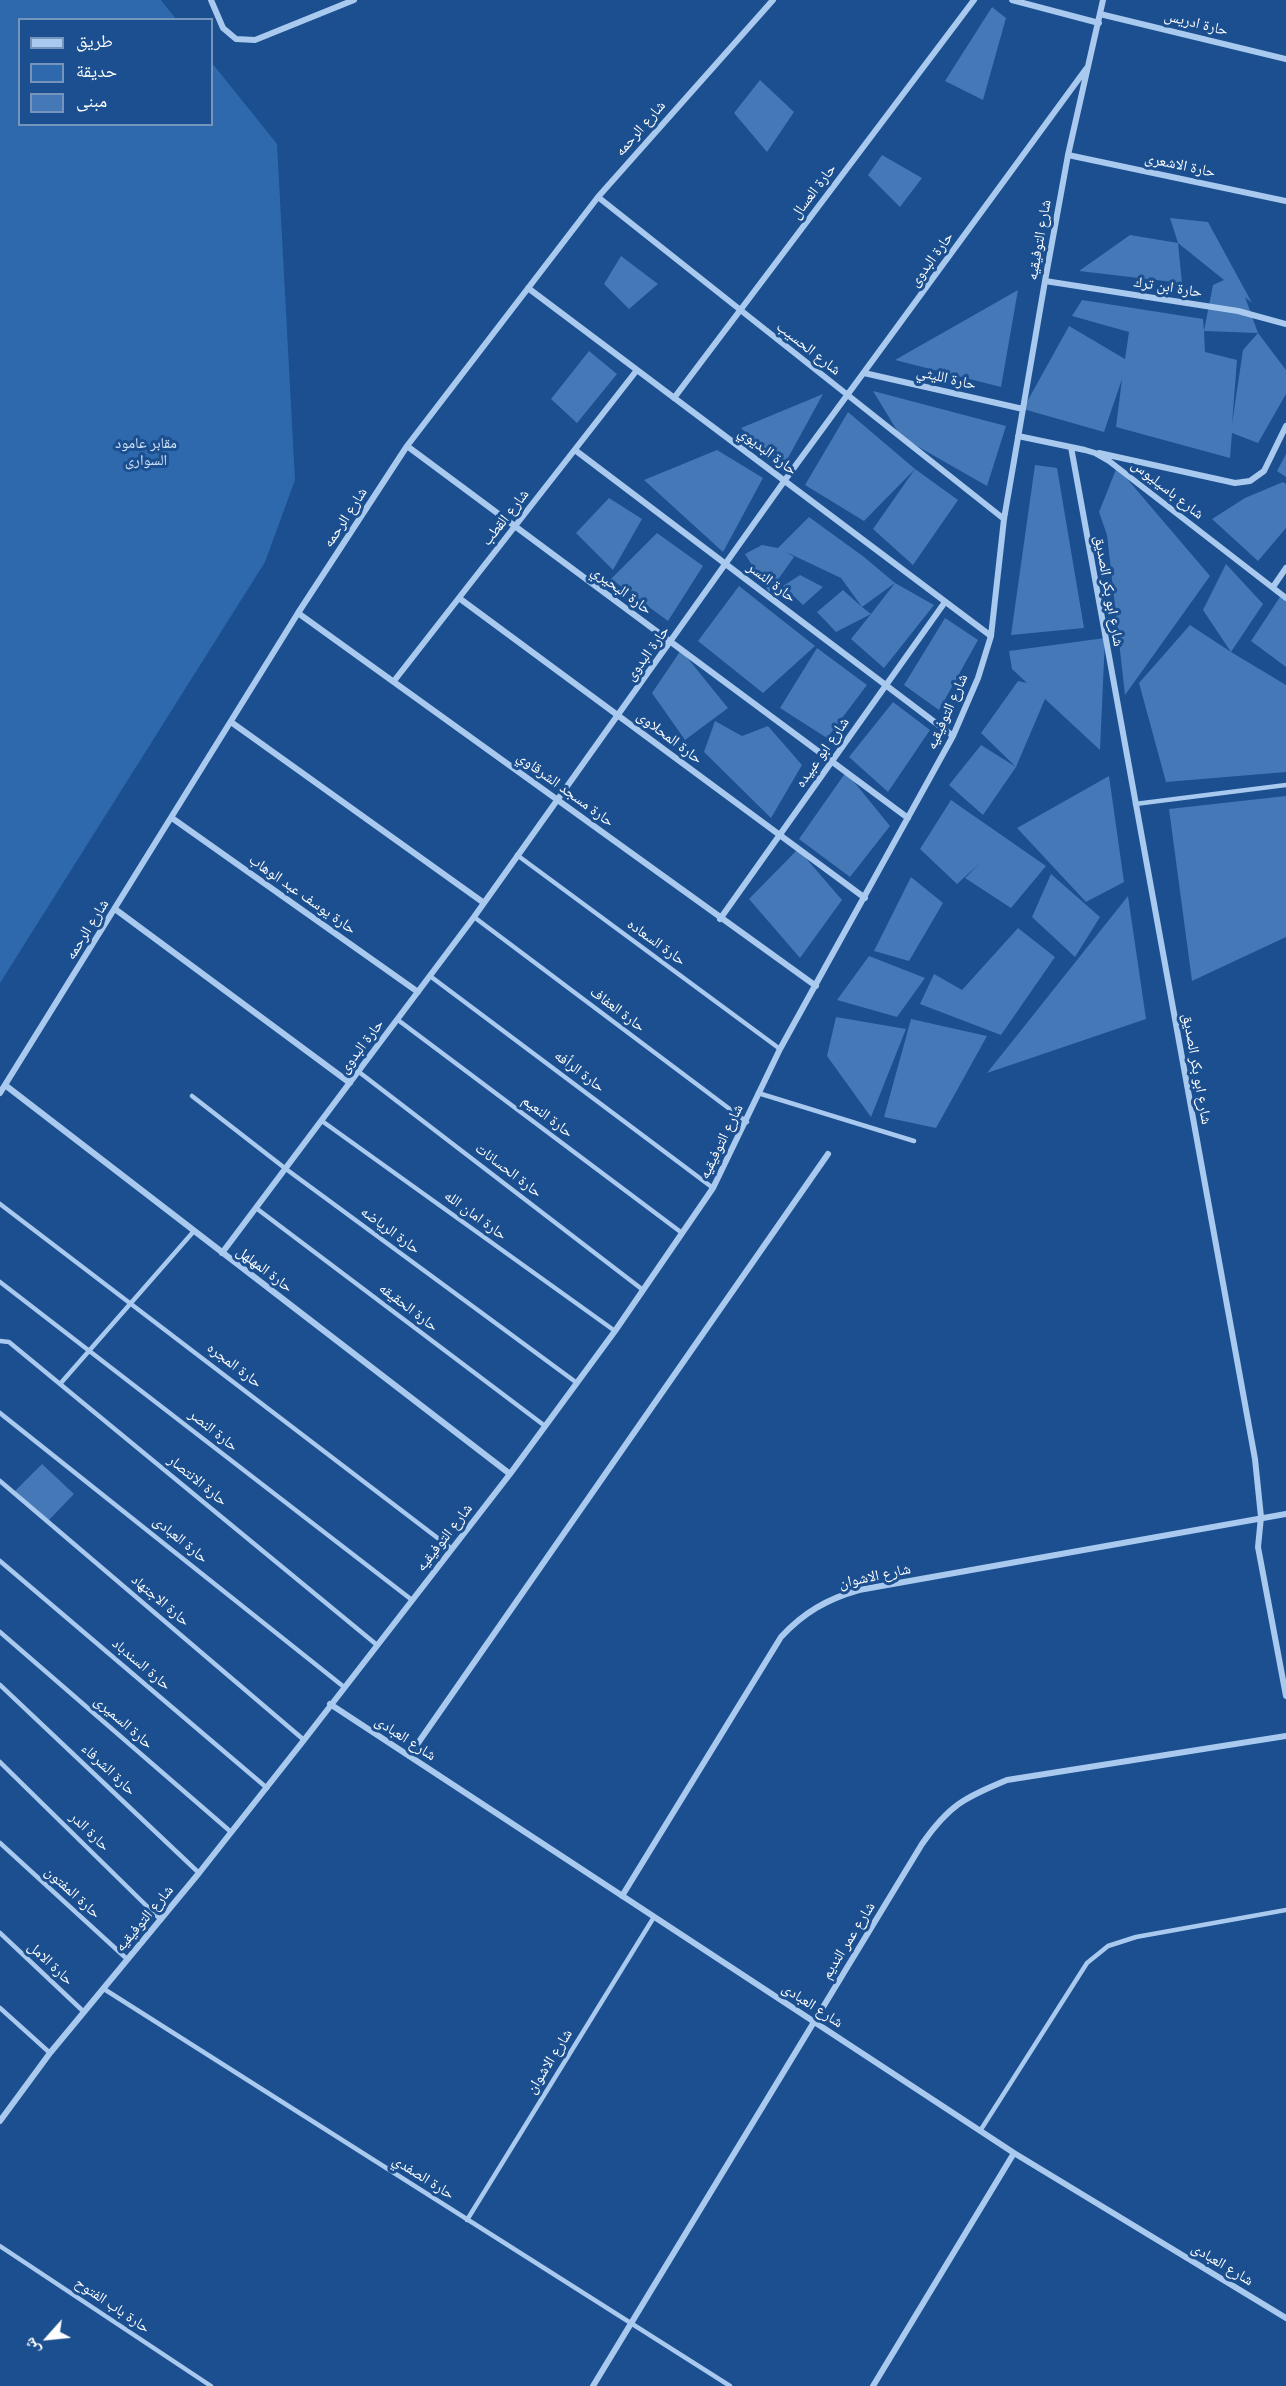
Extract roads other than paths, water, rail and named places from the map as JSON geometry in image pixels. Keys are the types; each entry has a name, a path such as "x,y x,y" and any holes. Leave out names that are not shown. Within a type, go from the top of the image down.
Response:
{"street":[{"path":"211,0 223,28 236,39 255,40 354,0"},
{"name":"شارع الرحمه","path":"0,1092 298,613 407,446 598,197 773,0"},
{"name":"حارة العسال","path":"674,398 974,0"},
{"path":"1012,0 1099,23"},
{"name":"شارع التوفيقيه","path":"1,2117 50,2053 267,1788 510,1474 615,1331 713,1188 747,1122 758,1092 780,1049 953,736 978,678 991,636 1004,519 1045,281 1068,155 1103,0"},
{"name":"حارة ادريس","path":"1100,14 1286,59"},
{"name":"حارة البدوى","path":"222,1253 474,917 785,480 1088,66"},
{"name":"حارة الاشعرى","path":"1068,155 1286,201"},
{"name":"شارع الحسيب","path":"598,197 1004,519"},
{"name":"حارة ابن ترك","path":"1045,281 1238,310 1286,324"},
{"name":"حارة البديوي","path":"528,288 991,636"},
{"name":"شارع القطب","path":"394,681 637,370"},
{"name":"حارة الليثي","path":"864,373 1023,409"},
{"path":"1095,453 1118,456 1235,483 1250,481 1264,471 1286,426"},
{"name":"شارع باسيليوس","path":"1018,436 1095,453 1117,467 1286,598"},
{"name":"حارة البحيري","path":"407,446 908,818"},
{"name":"شارع ابو بكر الصديق","path":"1071,447 1255,1459 1261,1518 1258,1547 1286,1696"},
{"name":"حارة النسر","path":"575,450 953,736"},
{"path":"1273,587 1286,568"},
{"name":"حارة المحلاوى","path":"459,598 865,898"},
{"name":"شارع ابو عبيده","path":"720,919 945,602"},
{"name":"حارة مسجد الشرقاوي","path":"298,613 816,986"},
{"path":"231,722 484,903"},
{"name":"حارة يوسف عبد الوهاب","path":"172,818 418,992"},
{"path":"115,909 350,1083"},
{"name":"حارة المهلهل","path":"5,1085 510,1474"},
{"path":"409,1756 828,1154"},
{"name":"شارع الاشوان","path":"622,1896 781,1637 795,1622 814,1608 859,1590 1286,1514"},
{"name":"شارع العبادى","path":"330,1704 1014,2153 1286,2318"},
{"name":"شارع عمر النديم","path":"593,2386 922,1844 937,1823 955,1805 977,1792 1007,1780 1286,1736"},
{"path":"873,2386 1014,2153"}],"lane":[{"path":"1135,804 1286,785"},
{"name":"حارة السعاده","path":"518,855 780,1049"},
{"name":"حارة العفاف","path":"474,917 747,1122"},
{"name":"حارة الرأفه","path":"430,976 713,1188"},
{"name":"حارة النعيم","path":"398,1020 682,1233"},
{"name":"حارة الحسانات","path":"359,1072 643,1290"},
{"path":"758,1092 914,1141"},
{"name":"حارة الرياضه","path":"192,1096 286,1169 577,1383"},
{"name":"حارة امان الله","path":"322,1120 615,1331"},
{"name":"حارة المجره","path":"0,1204 452,1549"},
{"name":"حارة الحقيقه","path":"256,1208 545,1426"},
{"path":"60,1384 194,1231"},
{"name":"حارة النصر","path":"0,1282 412,1600"},
{"name":"حارة الانتصار","path":"0,1341 9,1342 376,1645"},
{"name":"حارة العبادى","path":"0,1413 344,1687"},
{"name":"حارة الاجتهاد","path":"0,1481 304,1740"},
{"name":"حارة السندباد","path":"0,1561 267,1788"},
{"name":"حارة السميرى","path":"0,1632 231,1832"},
{"name":"حارة الشرفاء","path":"0,1685 199,1873"},
{"name":"حارة الدر","path":"0,1762 161,1920"},
{"name":"حارة المفتون","path":"0,1844 128,1959"},
{"path":"980,2131 1087,1963 1108,1946 1136,1937 1286,1910"},
{"name":"شارع الاشوان","path":"467,2220 654,1917"},
{"name":"حارة الامل","path":"0,1933 84,2012"},
{"name":"حارة الصفدي","path":"104,1989 730,2386"},
{"path":"0,2008 50,2053"},
{"name":"حارة باب الفتوح","path":"0,2246 211,2386"}],"park label":[{"name":"مقابر عامود السوارى","path":"146,452"}]}
